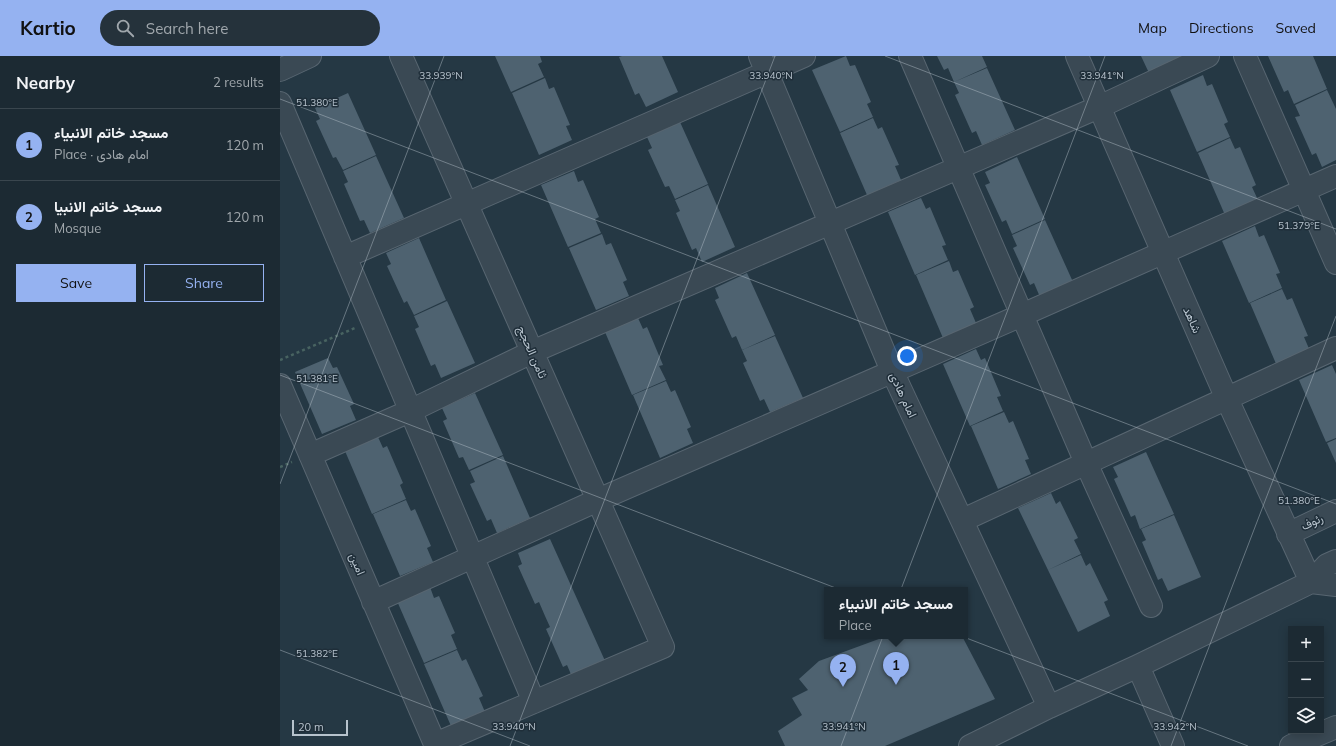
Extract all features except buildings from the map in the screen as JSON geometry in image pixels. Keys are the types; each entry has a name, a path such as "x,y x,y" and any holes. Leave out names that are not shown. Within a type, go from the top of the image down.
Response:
{"street":[{"path":"280,70 310,56"},
{"name":"ثامن الحجج","path":"401,56 663,647 534,702"},
{"path":"345,257 467,204 763,64 804,56"},
{"path":"910,56 1086,464 1151,606"},
{"name":"شاهد","path":"1077,56 1227,399 1311,582"},
{"path":"310,455 410,411 532,352 1099,107 1208,56"},
{"path":"1245,56 1336,264"},
{"name":"امام هادی","path":"763,64 892,371 963,520 1049,707"},
{"path":"280,103 534,702"},
{"path":"373,602 598,500 1336,176"},
{"path":"963,520 1336,348"},
{"name":"امین","path":"280,385 435,744 534,702"},
{"name":"رئوف","path":"1288,534 1336,511"},
{"path":"970,746 1311,582 1327,564 1336,561"},
{"path":"1311,582 1336,585"},
{"path":"1138,666 1173,746"},
{"path":"1291,746 1336,727"}],"path":[{"path":"280,360 373,321"}],"place":[{"name":"مسجد خاتم الانبیاء","path":"896,685"},
{"name":"مسجد خاتم الانبیا","path":"843,687"}]}
